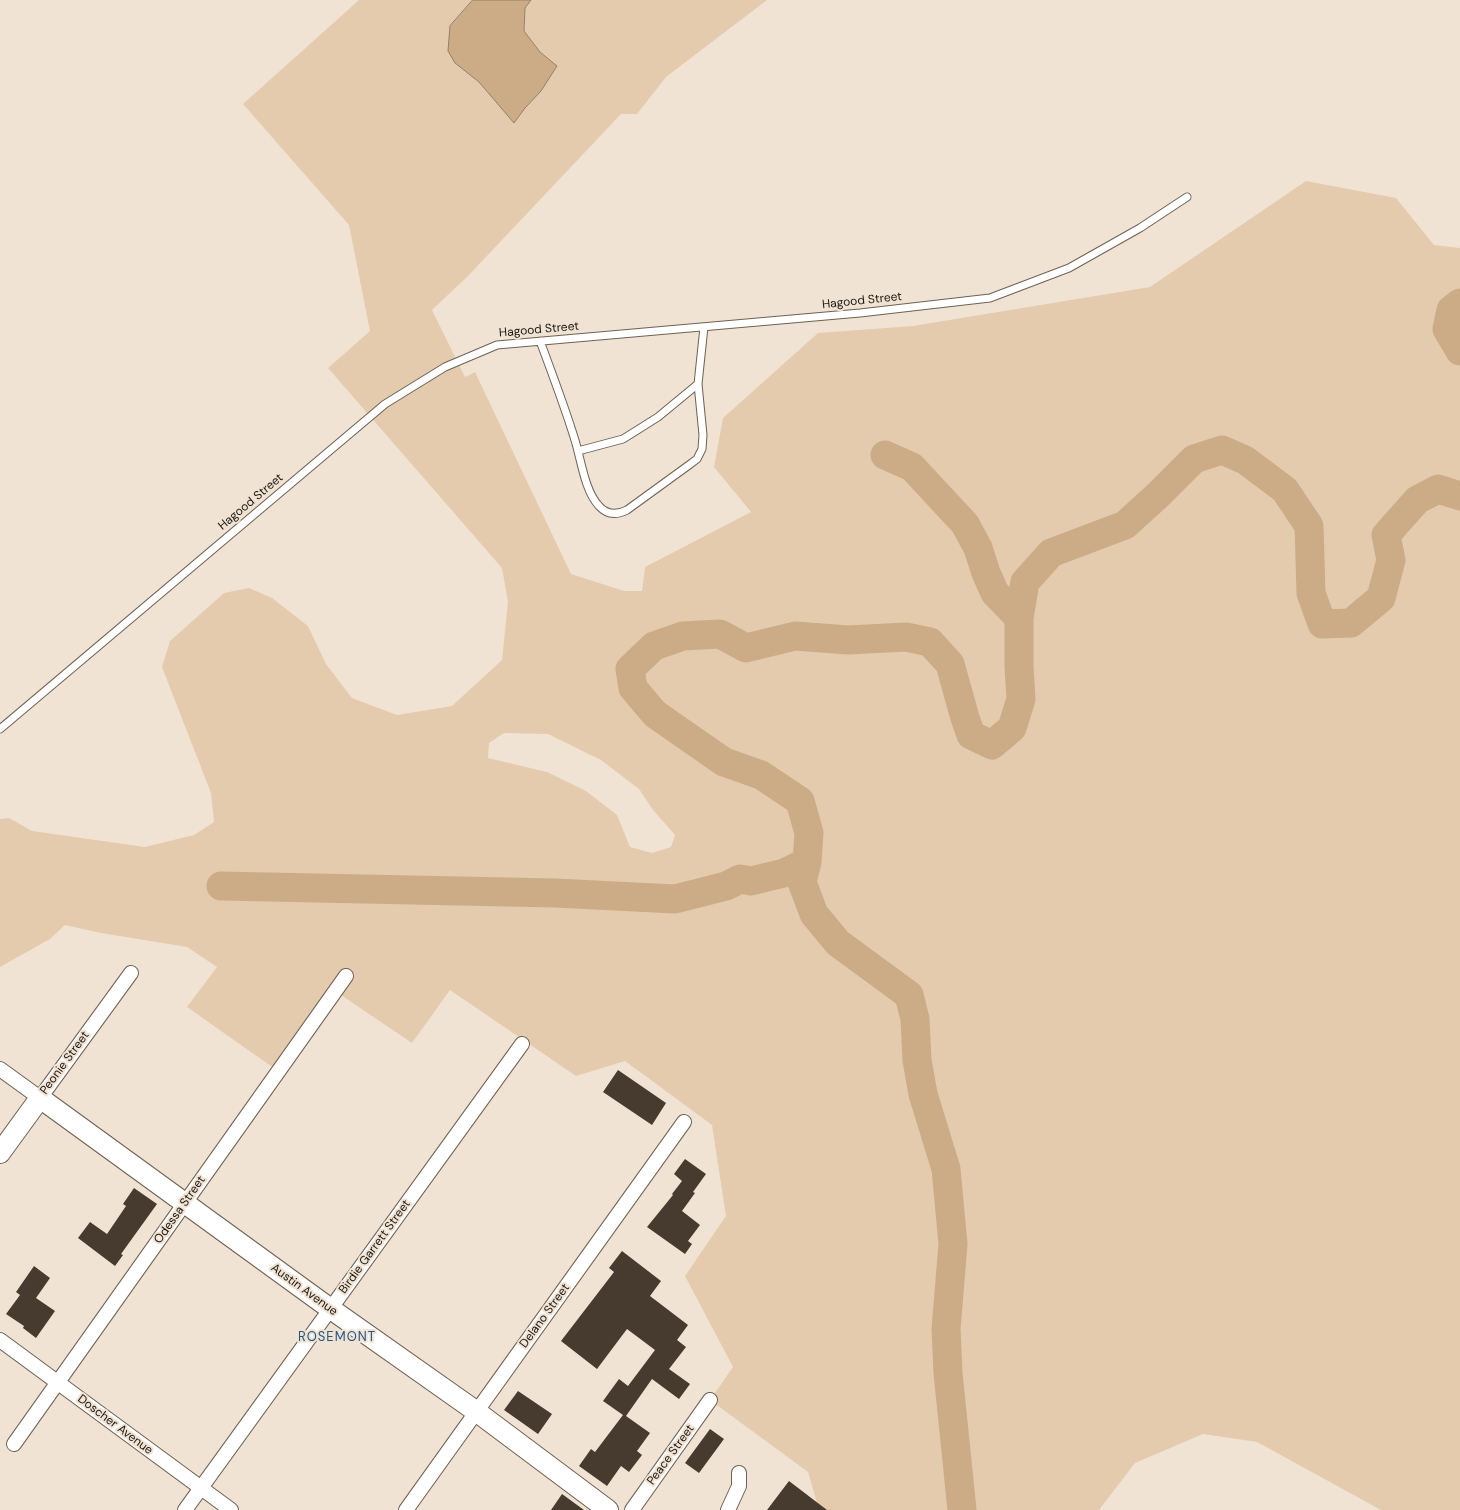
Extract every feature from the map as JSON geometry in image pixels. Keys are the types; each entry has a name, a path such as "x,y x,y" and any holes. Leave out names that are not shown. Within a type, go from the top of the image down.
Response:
{"street":[{"name":"Peonie Street","path":"0,1153 131,973"},
{"name":"Odessa Street","path":"14,1444 346,976"},
{"name":"Birdie Garrett Street","path":"186,1510 522,1044"},
{"name":"Austin Avenue","path":"0,1069 330,1309 477,1412 608,1510"},
{"name":"Delano Street","path":"406,1510 684,1122"},
{"name":"Doscher Avenue","path":"0,1340 200,1489 231,1510"},
{"name":"Peace Street","path":"632,1510 710,1400"},
{"path":"728,1510 739,1486 739,1473"}],"lane":[{"name":"Hagood Street","path":"0,729 385,404 445,367 497,345 860,313 990,298 1070,268 1140,228 1187,197"},
{"path":"540,341 578,451 590,491 599,506 614,514 627,510 696,459 702,449 703,435 698,384 704,327"},
{"path":"578,451 628,436 658,416 698,384"}],"shaded area":[{"path":"359,0 473,0 450,26 455,63 479,82 514,122 557,66 540,52 524,31 525,8 531,0 767,0 666,77 637,114 621,114 468,276 432,310 465,377 475,372 571,574 624,591 642,591 645,567 751,512 714,467 723,418 818,333 913,326 1150,287 1306,181 1396,198 1434,245 1460,248 1460,1510 1381,1510 1257,1442 1203,1434 1135,1463 1099,1510 819,1510 808,1472 710,1400 733,1367 685,1276 726,1216 712,1125 625,1061 576,1076 450,990 412,1043 335,991 278,1071 187,1007 217,967 187,947 101,933 65,925 50,939 0,967 0,819 9,818 32,831 145,847 194,835 214,822 211,793 162,667 170,641 224,593 249,588 272,598 308,626 326,664 352,698 397,715 452,706 502,660 508,602 502,568 328,368 370,331 349,225 243,104","holes":["504,733 548,734 601,760 639,789 653,810 675,835 671,847 652,853 630,847 617,815 586,791 547,772 488,758 489,743"]},
{"path":"473,0 531,0 525,8 524,31 540,52 557,66 541,91 525,108 514,123 479,82 455,63 448,51 450,26"}],"building":[{"path":"618,1070 666,1103 652,1125 603,1092"},
{"path":"685,1159 706,1174 682,1211 700,1225 688,1241 692,1244 685,1254 647,1227 673,1195 672,1194 682,1181 674,1174"},
{"path":"134,1188 157,1204 121,1254 123,1255 115,1266 78,1238 90,1222 107,1234 126,1206 123,1204"},
{"path":"622,1251 661,1281 650,1296 688,1325 677,1340 686,1347 669,1369 690,1384 679,1399 652,1379 626,1416 650,1433 637,1451 642,1455 629,1472 621,1466 607,1486 579,1466 591,1449 595,1452 623,1415 603,1401 619,1379 628,1386 655,1350 627,1329 597,1369 561,1341 614,1272 609,1268"},
{"path":"34,1266 50,1278 36,1298 55,1311 36,1338 23,1328 24,1326 6,1314 20,1295 16,1292"},
{"path":"518,1391 552,1414 538,1434 504,1410"},
{"path":"710,1429 724,1439 699,1473 685,1463"},
{"path":"789,1481 827,1510 767,1510"},
{"path":"562,1494 584,1510 551,1510"}],"waterway":[{"path":"1460,303 1451,310 1447,329 1460,351"},
{"path":"962,1510 948,1373 946,1329 953,1244 946,1169 923,1094 917,1060 915,1019 909,995 838,943 814,914 802,882 807,862 809,833 800,801 761,775 724,762 655,714 633,688 630,669 654,646 683,636 720,634 746,648 795,636 848,640 906,637 930,642 950,664 971,735 992,745 1012,728 1021,699 1019,667 1019,618 1025,582 1051,553 1125,525 1194,459 1222,450 1245,460 1285,490 1309,526 1311,593 1322,624 1351,623 1381,598 1391,560 1386,535 1417,500 1438,489 1460,496"},
{"path":"885,455 912,467 965,524 978,548 986,573 995,593 1019,618"},
{"path":"221,886 555,893 675,899 726,886 740,879 751,881 784,873 807,862"},
{"path":"945,1233 970,1510"}],"district":[{"name":"ROSEMONT","path":"337,1338"}]}
